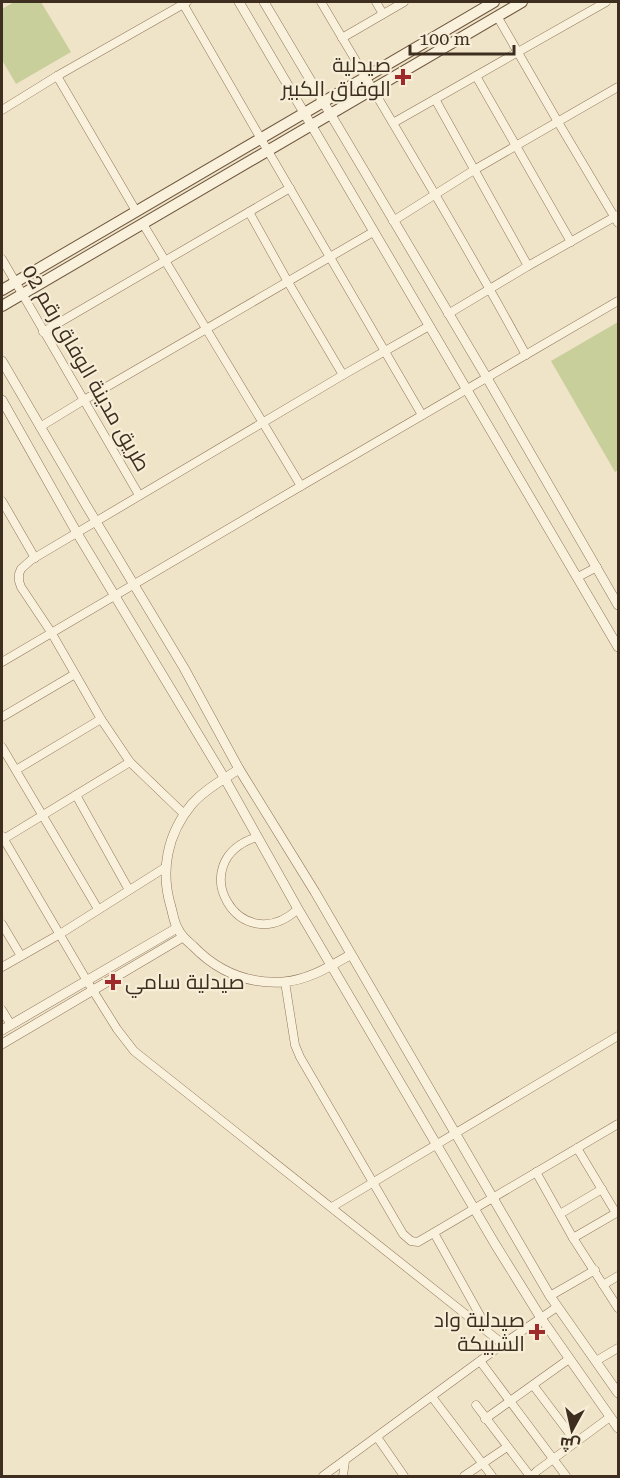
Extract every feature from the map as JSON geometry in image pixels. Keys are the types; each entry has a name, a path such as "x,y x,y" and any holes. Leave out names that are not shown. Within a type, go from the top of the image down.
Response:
{"main road":[{"path":"2,306 522,2"},
{"path":"2,290 490,3"}],"street":[{"path":"2,110 185,2 268,151 422,415"},
{"path":"239,2 618,647"},
{"path":"264,2 487,378 618,605"},
{"path":"321,2 490,289 526,355"},
{"path":"375,2 383,14"},
{"path":"342,38 404,2"},
{"path":"393,123 606,2"},
{"path":"448,314 528,266 617,218 497,16"},
{"path":"57,76 136,211"},
{"path":"476,76 571,242"},
{"path":"393,221 474,170 618,87"},
{"path":"435,99 528,266"},
{"path":"43,332 290,188"},
{"path":"249,212 343,375"},
{"path":"143,224 300,486"},
{"path":"40,427 373,232"},
{"name":"طريق مدينة الوفاق رقم 02","path":"2,259 139,495"},
{"path":"2,662 618,301"},
{"path":"184,814 130,762 101,719 51,632 21,587 19,574 21,569 35,558 139,495 429,326"},
{"path":"2,361 184,668 239,770 309,882 550,1296 618,1393"},
{"path":"2,400 77,533 225,779 298,909 474,1209 541,1318 618,1428"},
{"path":"2,501 35,558"},
{"path":"578,577 597,567"},
{"path":"2,717 75,674"},
{"path":"16,770 101,719"},
{"path":"2,747 98,909"},
{"path":"130,762 2,838 117,1029 134,1051 503,1344"},
{"path":"239,770 202,794 184,814 171,839 166,867 167,895 177,928 183,937 207,959 230,974 248,980 285,982 309,976 350,955"},
{"path":"76,795 129,890"},
{"path":"257,837 238,845 225,862 221,882 226,902 241,917 261,924 281,921 298,909"},
{"path":"2,967 60,934 166,867"},
{"path":"2,924 21,956"},
{"path":"2,1030 177,928"},
{"path":"2,1044 183,937"},
{"path":"285,982 300,1058 403,1234 414,1242 434,1233 618,1125"},
{"path":"2,1010 11,1025"},
{"path":"332,1207 618,1036"},
{"path":"573,1238 617,1213 577,1148"},
{"path":"536,1172 573,1238 618,1308"},
{"path":"560,1214 602,1189"},
{"path":"434,1233 490,1333"},
{"path":"550,1296 595,1270"},
{"path":"603,1286 618,1276"},
{"path":"323,1476 557,1307"},
{"path":"596,1361 618,1348"},
{"path":"485,1419 569,1359"},
{"path":"480,1361 566,1476"},
{"path":"533,1385 576,1442"},
{"path":"432,1397 492,1476"},
{"path":"476,1405 531,1476 610,1417"},
{"path":"377,1437 404,1476"},
{"path":"464,1476 507,1447"},
{"path":"343,1476 345,1461"}],"green space":[{"path":"14,2 41,2 71,52 16,84 2,60 2,9"},
{"path":"618,322 618,470 615,472 551,361"}],"place":[{"name":"صيدلية الوفاق الكبير","path":"403,77"},
{"name":"صيدلية سامي","path":"113,982"},
{"name":"صيدلية واد الشبيكة","path":"537,1332"}]}
